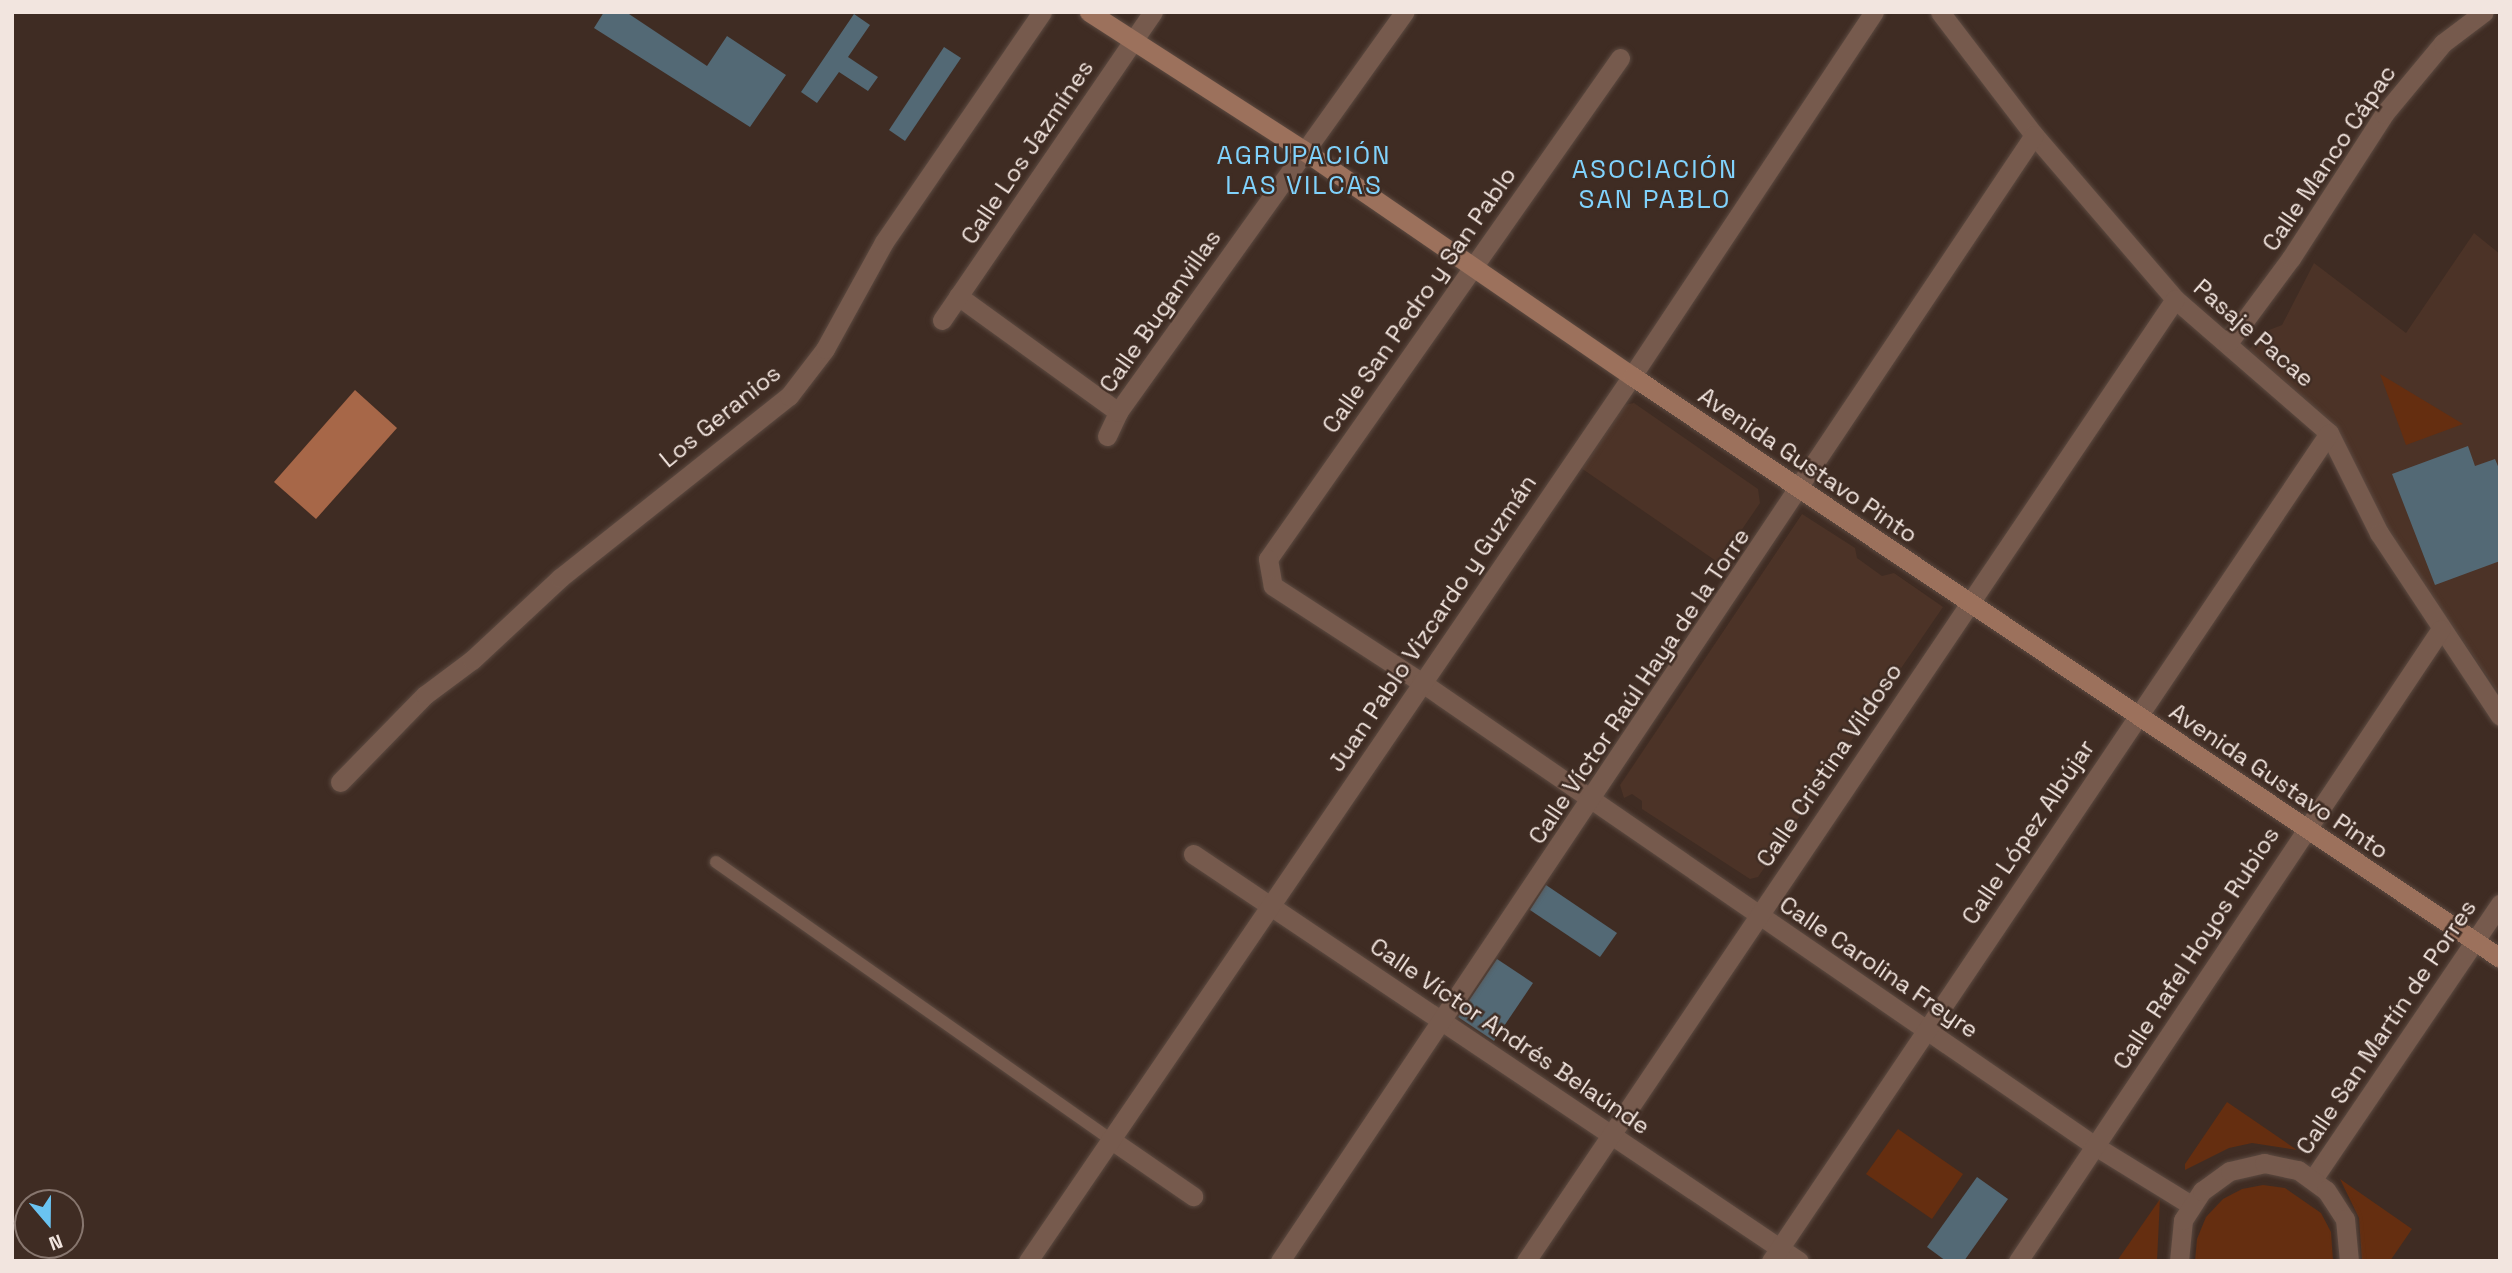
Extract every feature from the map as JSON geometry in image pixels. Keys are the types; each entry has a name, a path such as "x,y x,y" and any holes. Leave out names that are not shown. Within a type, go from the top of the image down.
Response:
{"main road":[{"name":"Avenida Gustavo Pinto","path":"1089,12 1303,150 1632,376 2500,958"}],"street":[{"name":"Los Geranios","path":"340,782 425,695 472,660 560,578 789,396 825,349 884,242 1042,12"},
{"name":"Calle Los Jazmínes","path":"942,320 1153,12"},
{"name":"Calle Buganvillas","path":"1107,436 1118,412 1404,12"},
{"name":"Juan Pablo Vizcardo y Guzmán","path":"1028,1261 1269,904 1632,376 1874,12"},
{"name":"Pasaje Pacae","path":"1940,12 2034,135 2175,299 2329,433 2379,533 2500,716"},
{"name":"Calle Manco Cápac","path":"2228,343 2291,258 2384,114 2443,43 2484,12"},
{"name":"Calle San Pedro y San Pablo","path":"1268,574 1268,559 1620,58"},
{"name":"Calle Víctor Raúl Haya de la Torre","path":"1283,1260 1440,1018 1591,803 2034,135"},
{"path":"958,296 1118,412"},
{"name":"Calle Cristina Vildoso","path":"1526,1261 1756,914 2175,299"},
{"name":"Calle López Albújar","path":"1775,1254 2136,715 2329,433"},
{"name":"Calle Carolina Freyre","path":"1268,574 1273,586 1421,682 1591,803 1926,1027 2095,1146 2191,1205"},
{"name":"Calle Rafel Hoyos Rubios","path":"2018,1261 2304,827 2441,629"},
{"name":"Calle Víctor Andrés Belaúnde","path":"1193,854 1612,1135 1775,1254 1799,1261"},
{"name":"Calle San Martín de Porres","path":"2313,1179 2500,904"},
{"path":"1110,1139 1193,1196"},
{"path":"2179,1261 2179,1237 2191,1205 2215,1179 2246,1166 2281,1165 2313,1179 2332,1197 2345,1219 2349,1261"}],"lane":[{"path":"716,862 1110,1139"}],"shaded area":[{"path":"2474,233 2500,254 2500,695 2386,530 2340,436 2247,352 2264,332 2282,325 2314,263 2406,333"},
{"path":"2380,374 2463,424 2406,445"},
{"path":"355,390 397,428 316,519 274,482"},
{"path":"1634,403 1758,489 1760,503 1719,563 1581,468 1624,405"},
{"path":"1802,514 1855,548 1857,558 1882,576 1894,573 1943,607 1758,877 1750,879 1642,809 1642,801 1632,794 1624,798 1620,785"},
{"path":"2227,1102 2297,1150 2252,1143 2229,1148 2185,1170 2185,1164"},
{"path":"1898,1129 1963,1174 1932,1219 1866,1174"},
{"path":"2340,1179 2412,1229 2390,1261 2362,1261 2359,1218"},
{"path":"2263,1185 2285,1188 2321,1213 2331,1232 2333,1261 2195,1261 2197,1239 2206,1217 2223,1199 2242,1189"},
{"path":"2160,1199 2157,1261 2117,1261"}],"building":[{"path":"604,12 626,12 707,66 727,36 786,75 750,127 594,28"},
{"path":"854,14 870,25 848,57 878,77 868,91 839,72 817,103 801,92"},
{"path":"944,47 961,58 905,141 889,130"},
{"path":"2468,446 2475,466 2495,459 2500,471 2500,561 2435,585 2392,474"},
{"path":"1546,885 1617,933 1600,957 1530,910"},
{"path":"1497,959 1533,983 1494,1041 1458,1017"},
{"path":"1977,1177 2008,1199 1964,1261 1946,1261 1927,1247"}],"district":[{"name":"AGRUPACIÓN LAS VILCAS","path":"1304,171"},
{"name":"ASOCIACIÓN SAN PABLO","path":"1655,185"}]}
